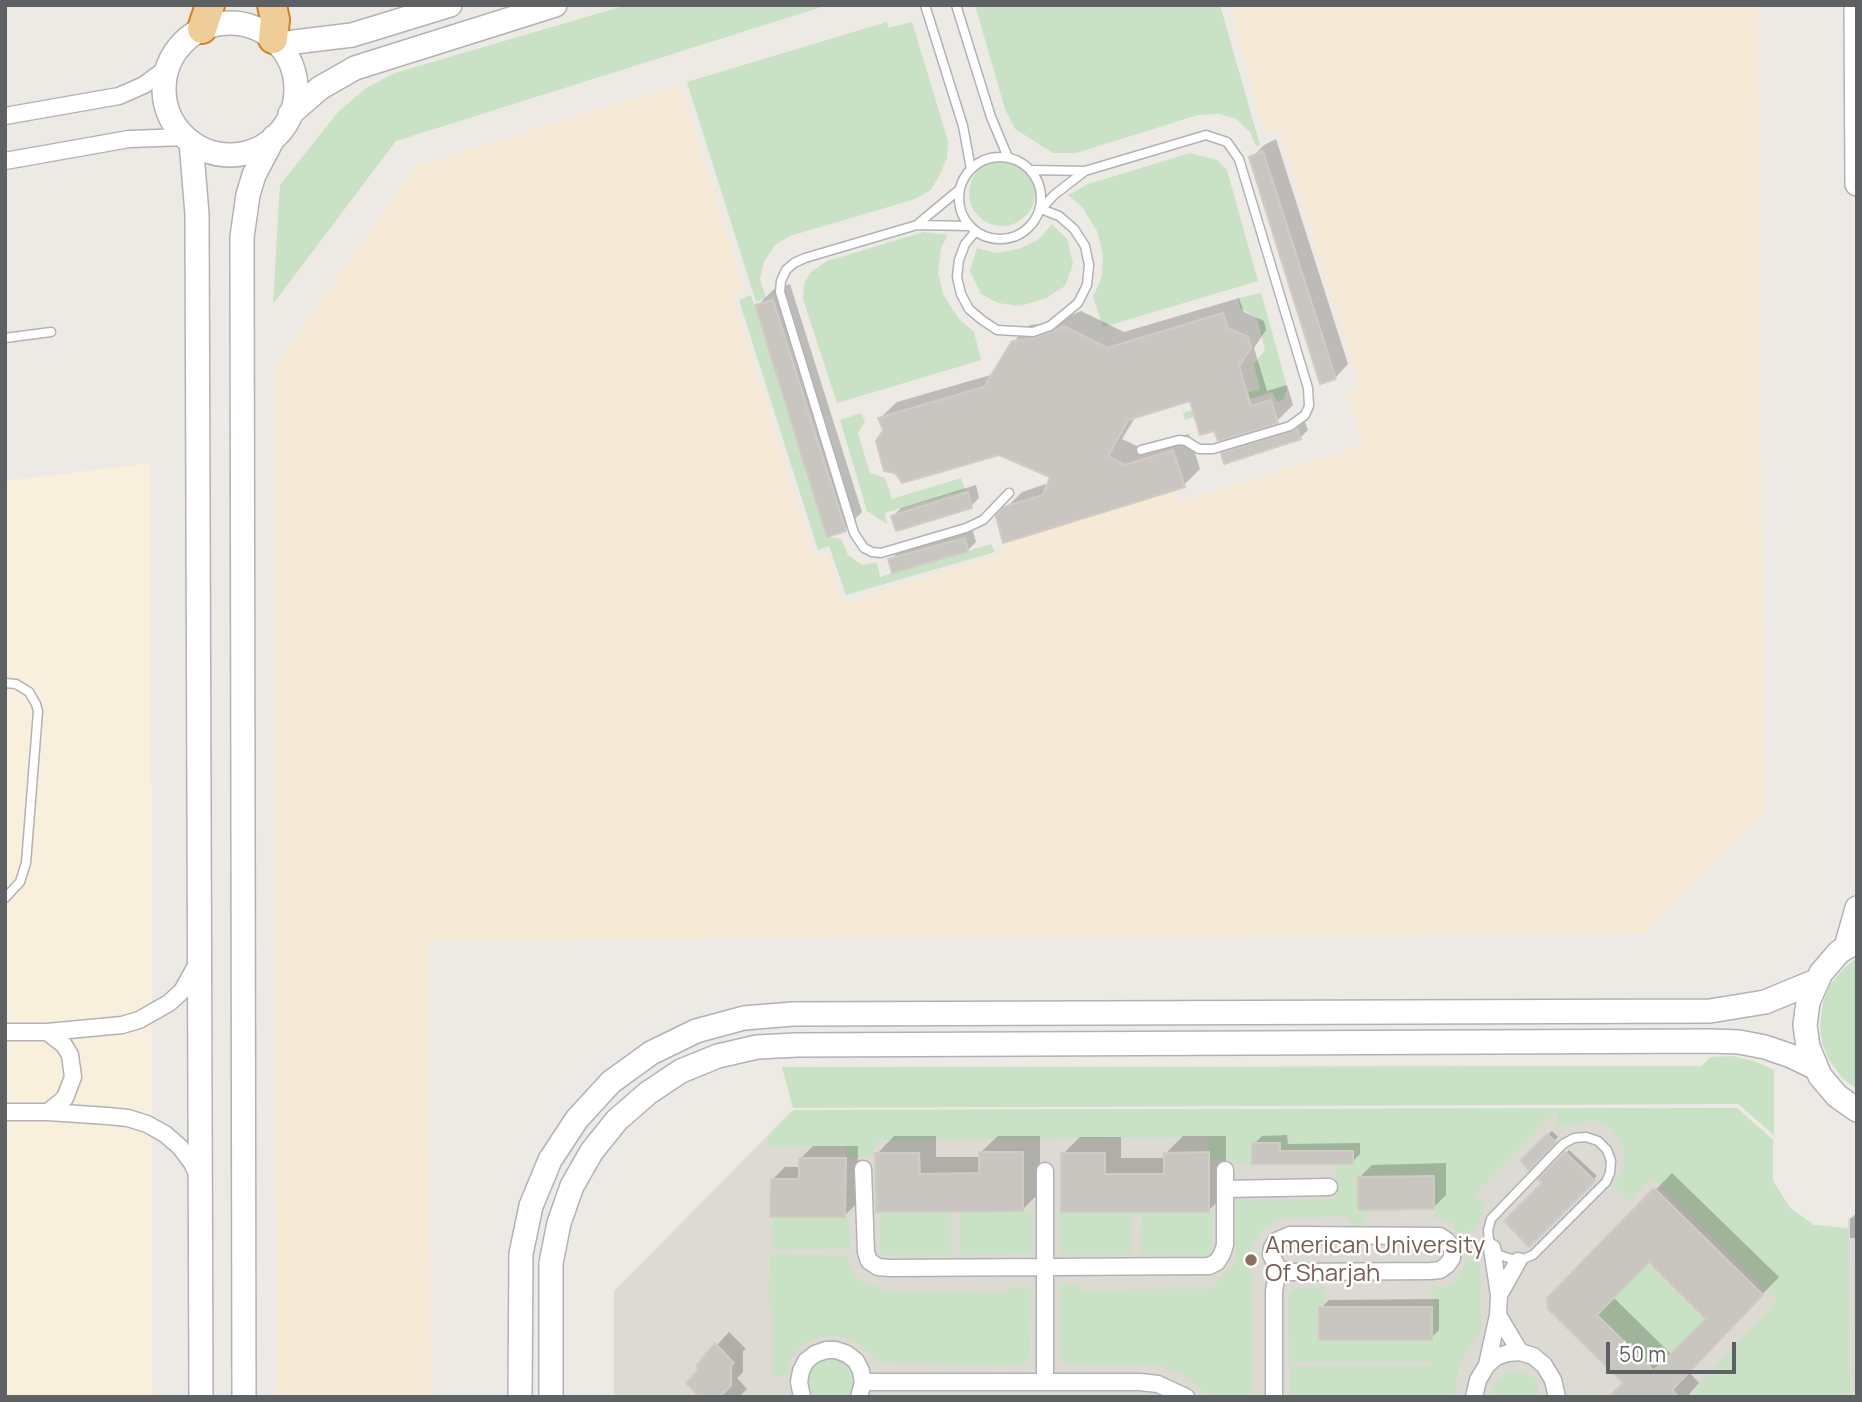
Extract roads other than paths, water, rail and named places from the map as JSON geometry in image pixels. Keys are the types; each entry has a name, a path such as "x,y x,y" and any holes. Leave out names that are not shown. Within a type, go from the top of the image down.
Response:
{"highway":[{"path":"272,5 275,41"}],"street":[{"path":"275,41 352,35 450,5"},
{"path":"244,1397 244,216 254,175 274,137 290,114 320,88 355,68 555,5"},
{"path":"1856,5 1857,184"},
{"path":"274,137 252,150 227,155 202,148 188,140 177,128 166,106 164,81 167,68 181,45 206,17 254,28 275,41 287,56 295,85 290,114"},
{"path":"5,116 119,96 144,85 167,68"},
{"path":"5,161 129,139 188,140"},
{"path":"188,140 197,214 201,1397"},
{"path":"1855,1110 1831,1090 1816,1068 1808,1047 1805,1025 1808,1002 1816,981 1832,959 1852,944 1857,908"},
{"path":"5,1032 47,1032 122,1025 155,1013 182,991 199,960"},
{"path":"520,1397 521,1254 531,1206 550,1160 577,1119 611,1083 651,1053 696,1031 744,1018 793,1014 1710,1011 1765,1002 1816,981"},
{"path":"47,1032 64,1045 70,1055 73,1077 65,1098 48,1112"},
{"path":"551,1397 551,1262 559,1223 572,1186 592,1151 617,1120 648,1093 681,1071 718,1056 757,1047 797,1045 1711,1041 1765,1047 1816,1068"},
{"path":"5,1112 128,1118 147,1124 180,1147 192,1163 200,1182"},
{"path":"863,1169 864,1241 869,1261 878,1267 1045,1268 1209,1266 1217,1262 1224,1245 1225,1170"},
{"path":"1045,1171 1045,1382"},
{"path":"1225,1189 1329,1187"},
{"path":"1290,1235 1431,1235 1440,1236 1452,1249 1452,1258 1440,1270 1289,1272 1279,1269 1273,1263 1272,1248 1276,1241 1290,1235"},
{"path":"1487,1365 1498,1315 1499,1294 1492,1248"},
{"path":"1499,1294 1518,1261"},
{"path":"1274,1397 1274,1291 1279,1269"},
{"path":"1498,1315 1520,1353"},
{"path":"802,1397 799,1382 806,1361 825,1350 836,1350 856,1361 861,1371 861,1389 1026,1389 1045,1382 1140,1382 1158,1384 1186,1397"},
{"path":"1474,1397 1478,1380 1487,1365 1496,1357 1520,1353 1533,1356 1544,1365 1553,1380 1557,1397"}],"lane":[{"path":"925,5 963,126 971,169"},
{"path":"956,5 991,117 1007,155"},
{"path":"1009,493 975,525 890,551 872,552 858,542 780,292 786,270 805,258 917,225 973,229 997,239 1019,234 1069,182 1085,171 1206,135 1227,142 1238,159 1310,397 1305,415 1290,426 1213,449 1199,449 1179,440 1141,450"},
{"path":"917,225 960,189 971,169 990,158 1007,155 1032,170 1040,184 1041,209"},
{"path":"1032,170 1085,171"},
{"path":"960,189 961,210 973,229"},
{"path":"973,229 959,260 957,277 961,294 969,309 997,330 1033,332 1050,326 1078,303 1087,285 1089,265 1085,246 1074,229 1059,216 1041,209"},
{"path":"5,338 51,332"},
{"path":"5,683 16,684 29,692 38,711 26,863 20,882 5,898"},
{"path":"1586,1137 1598,1141 1611,1161 1606,1182 1543,1247 1518,1261 1508,1259 1492,1248 1488,1230 1492,1219 1563,1144 1574,1138 1586,1137"}],"place":[{"name":"American University Of Sharjah","path":"1251,1260"}]}
